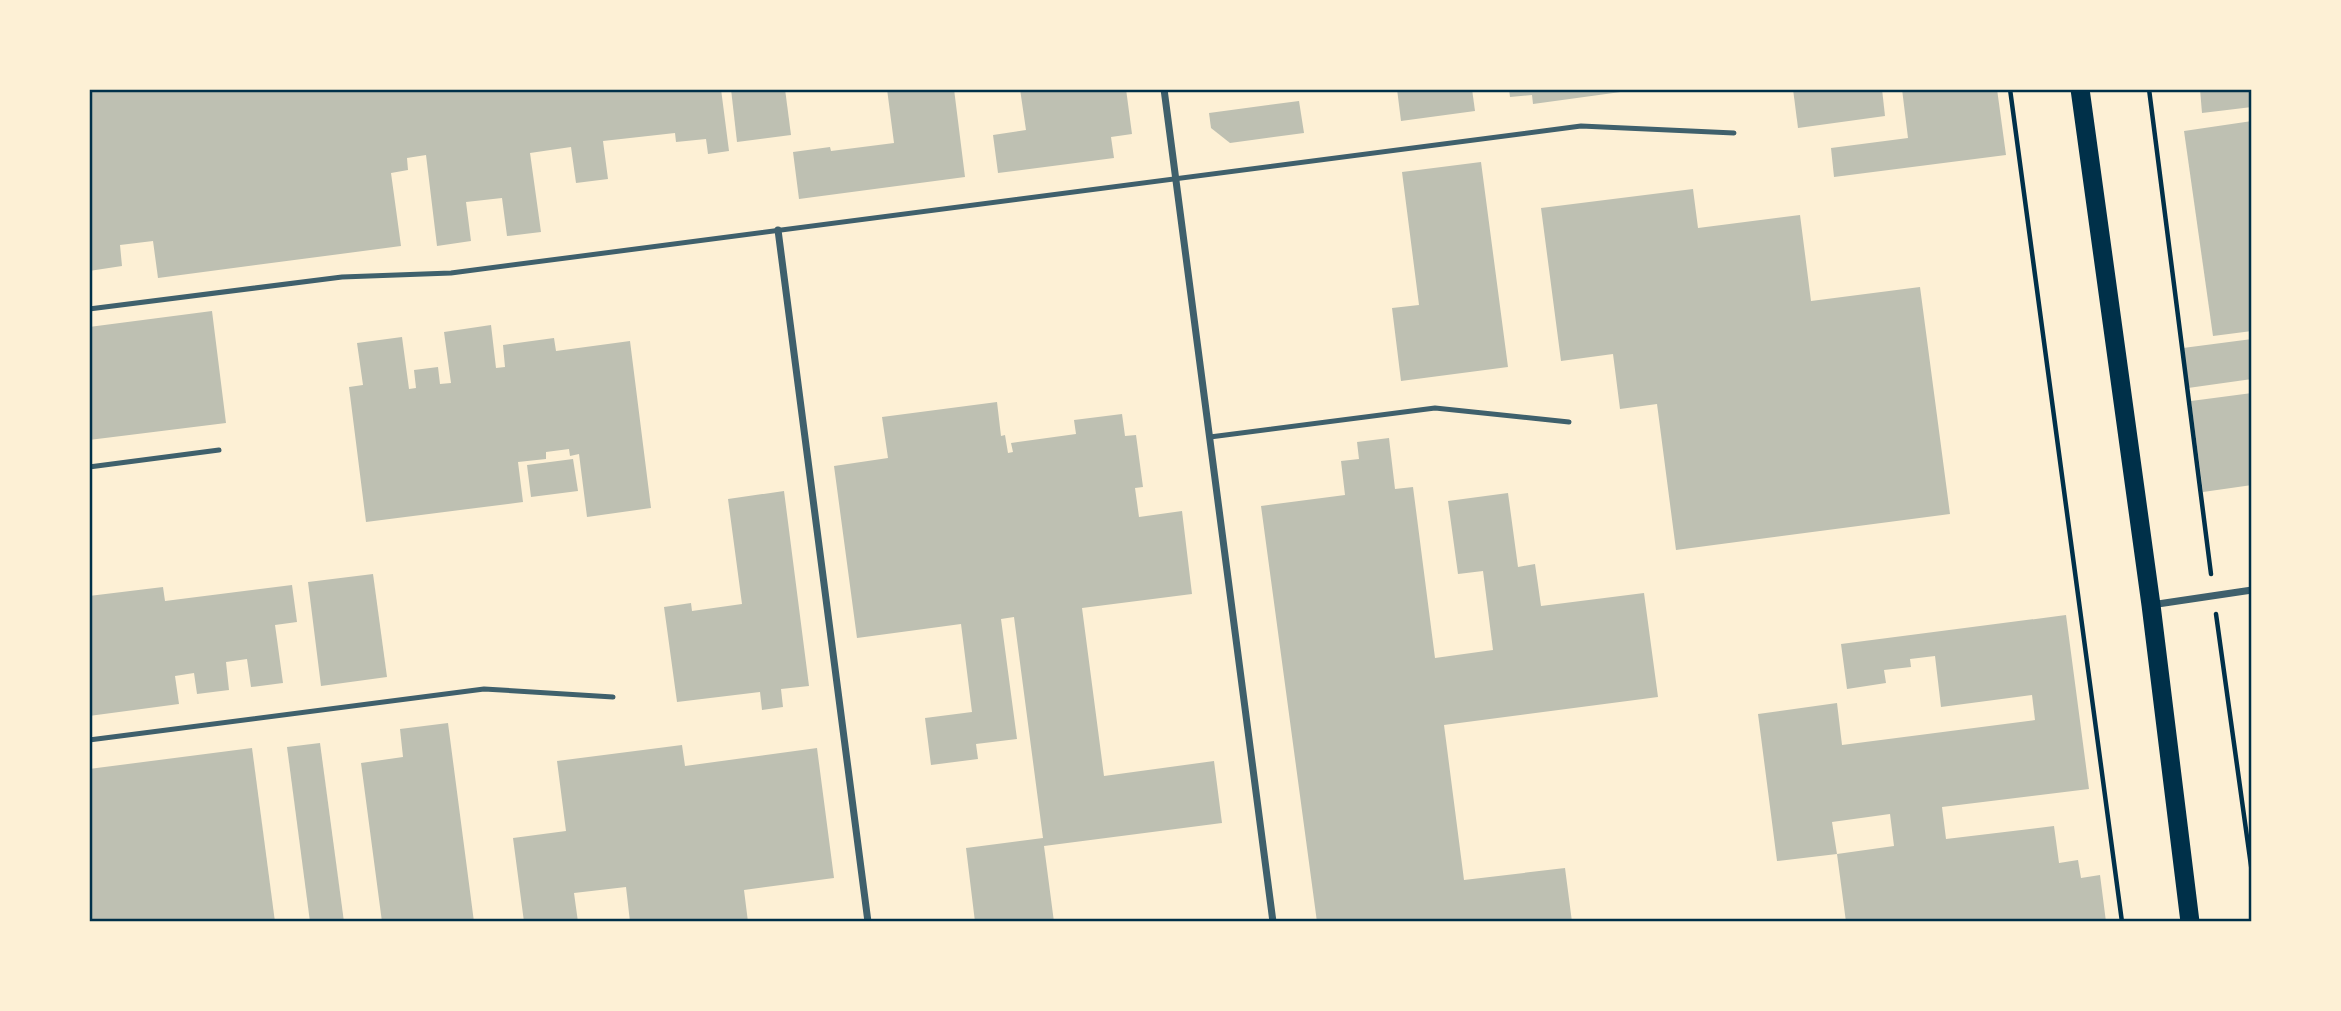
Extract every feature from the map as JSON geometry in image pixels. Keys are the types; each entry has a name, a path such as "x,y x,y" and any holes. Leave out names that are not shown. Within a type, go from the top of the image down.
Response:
{"highway":[{"path":"2080,89 2151,606 2190,922"}],"street":[{"path":"1164,89 1273,922"},
{"path":"778,230 869,922"},
{"path":"2151,606 2252,590"}],"lane":[{"path":"89,309 342,277 451,273 1581,126 1734,132"},
{"path":"1210,437 1435,408 1569,422"},
{"path":"89,467 219,450"},
{"path":"89,740 484,689 613,697"}],"path":[{"path":"2010,89 2122,922"},
{"path":"2148,89 2252,873"}],"building":[{"path":"89,89 721,89 729,151 708,154 706,139 676,142 675,133 603,141 608,179 576,183 571,147 530,153 541,232 507,236 502,198 466,202 471,241 437,246 426,155 407,158 408,170 391,173 401,246 158,278 153,241 120,245 122,266 89,271"},
{"path":"731,89 785,89 791,135 737,142"},
{"path":"887,89 954,89 965,177 799,199 793,152 830,147 831,151 894,143"},
{"path":"1020,89 1126,89 1132,134 1111,137 1114,158 998,173 993,135 1026,130"},
{"path":"1397,89 1472,89 1475,111 1401,121"},
{"path":"1509,89 1628,91 1533,104 1532,95 1510,97"},
{"path":"1793,89 1882,89 1885,116 1798,128"},
{"path":"1902,89 1997,89 2006,155 1834,177 1831,148 1908,138"},
{"path":"2200,89 2252,89 2252,107 2202,113"},
{"path":"1299,101 1304,133 1230,143 1211,128 1209,113"},
{"path":"2252,121 2252,331 2213,336 2184,131"},
{"path":"1481,162 1508,367 1401,381 1392,308 1419,305 1402,172"},
{"path":"1693,189 1698,228 1800,215 1811,301 1920,287 1950,514 1676,550 1657,404 1620,409 1613,354 1561,361 1541,208"},
{"path":"212,311 226,423 89,440 89,327"},
{"path":"491,325 496,368 505,367 503,345 554,338 556,351 630,341 651,508 587,517 579,454 570,456 569,449 546,452 546,459 518,462 523,502 366,522 349,387 363,385 357,343 402,337 409,389 416,388 414,370 438,367 440,384 451,383 444,332"},
{"path":"2252,339 2252,379 2188,388 2183,348"},
{"path":"2252,393 2252,485 2203,492 2191,401"},
{"path":"997,402 1001,436 1005,435 1008,453 1013,452 1011,443 1076,434 1074,420 1122,414 1125,436 1136,435 1143,487 1135,488 1139,517 1182,511 1192,594 1082,608 1104,776 1214,761 1222,823 1044,846 1054,922 975,922 966,848 1043,838 1014,617 1001,619 1017,739 976,744 978,759 931,765 925,718 972,712 961,624 857,638 834,466 888,458 882,417"},
{"path":"1389,438 1395,489 1413,487 1435,658 1493,650 1483,571 1458,574 1448,501 1508,493 1518,567 1535,564 1541,606 1644,593 1658,697 1444,725 1464,880 1565,868 1572,922 1317,922 1261,506 1345,495 1341,461 1359,459 1357,442"},
{"path":"573,459 578,491 531,497 527,465"},
{"path":"784,491 809,686 781,689 783,707 762,710 760,692 677,702 664,607 691,603 692,611 742,604 728,499"},
{"path":"373,574 387,677 321,686 308,582"},
{"path":"292,585 297,622 275,625 283,683 251,687 247,659 226,662 229,690 197,694 194,673 175,676 179,704 89,716 89,596 163,587 165,601"},
{"path":"2066,615 2089,789 1942,807 1946,839 2054,826 2059,863 2078,860 2081,878 2100,875 2106,922 1846,922 1837,854 1777,861 1758,714 1837,703 1842,745 2035,720 2032,695 1941,707 1935,656 1910,659 1911,667 1884,670 1886,683 1847,689 1841,644","holes":["1890,814 1894,846 1837,854 1832,822"]},
{"path":"448,723 474,922 382,922 361,763 403,757 400,729"},
{"path":"320,743 344,922 310,922 287,747"},
{"path":"682,745 685,766 817,748 834,878 744,890 748,922 630,922 626,887 574,893 578,922 524,922 513,838 566,831 557,761"},
{"path":"252,748 275,922 89,922 89,769"}]}
